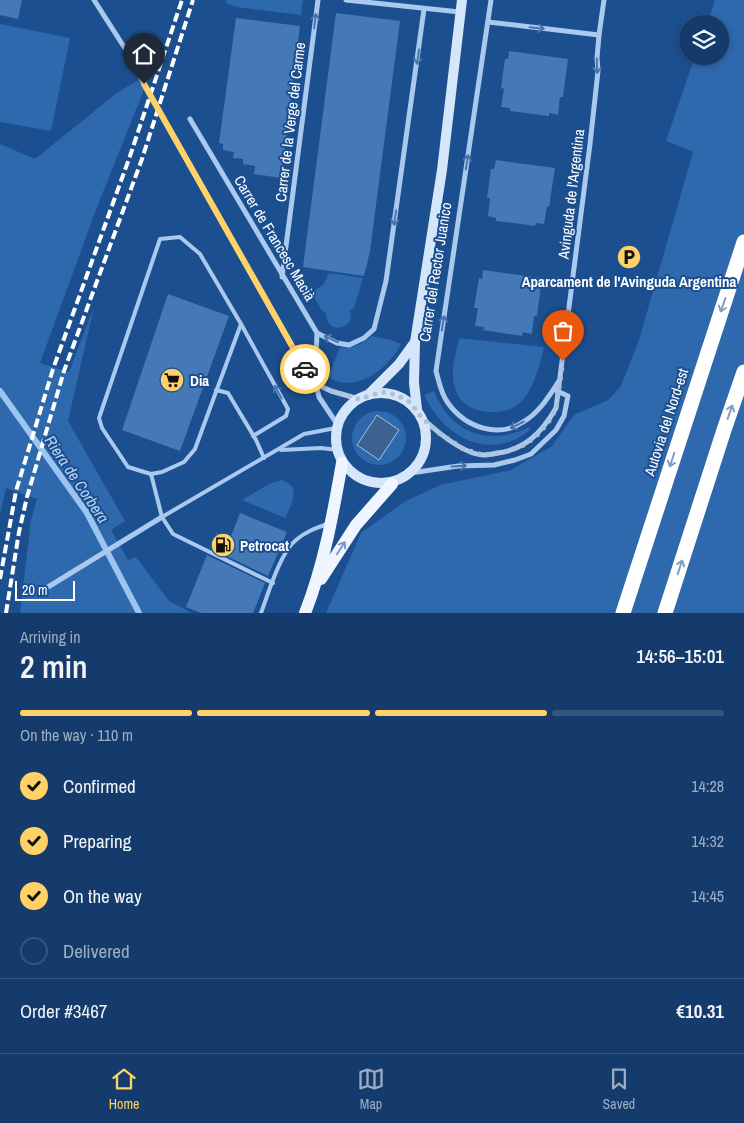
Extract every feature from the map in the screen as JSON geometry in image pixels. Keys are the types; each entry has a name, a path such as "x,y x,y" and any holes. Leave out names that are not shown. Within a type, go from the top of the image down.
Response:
{"highway":[{"name":"Autovia del Nord-est","path":"623,613 744,242"},
{"path":"665,613 744,372"}],"main road":[{"name":"Carrer del Rector Juanico","path":"419,413 414,383 414,342 442,170 462,0"},
{"name":"Carrer del Rector Juanico","path":"364,397 398,364 414,342"},
{"path":"315,589 356,525 392,484 411,473 424,450 425,428 419,413 410,402 386,392 364,397 345,408 337,426 337,450 342,463 348,471 360,479 373,483 392,484"},
{"path":"305,613 315,589 331,522 342,463"}],"street":[{"path":"94,0 126,50 309,375 316,384 319,397 337,426"},
{"name":"Carrer de la Verge del Carme","path":"282,277 318,0"},
{"path":"346,0 461,12"},
{"name":"Carrer del Rector Juanico","path":"491,0 436,370 441,390 448,404 462,418 476,427 491,430 507,430 524,422 537,411 561,379"},
{"name":"Avinguda de l'Argentina","path":"419,413 439,433 462,448 482,455 505,452 526,444 548,423 556,408 590,144 598,71 596,58 604,0"},
{"path":"309,375 316,356 317,333 337,343 349,345 364,338 374,329 386,282 424,9"},
{"path":"488,22 599,35"},
{"name":"Carrer de Francesc Macià","path":"190,119 282,277 317,333"},
{"path":"316,384 331,391 364,397"},
{"path":"552,392 559,391"},
{"name":"Avinguda de l'Argentina","path":"411,473 458,466 494,465 531,454 556,430 564,416 568,396 559,391"},
{"path":"48,587 162,517"}],"lane":[{"path":"240,324 195,449 184,462 162,472 151,474 128,467 102,428 99,418 160,239 180,237 200,254 240,324 288,409 286,416 252,436"},
{"path":"216,390 228,393 256,440 264,458"},
{"path":"162,517 304,434 337,426"},
{"path":"278,450 321,448 337,450"},
{"path":"151,474 162,517 173,534 273,582"},
{"path":"261,613 282,559 294,541 312,530 331,522"}],"shaded area":[{"path":"227,0 303,0 301,15 237,7 226,3"},
{"path":"715,0 744,0 744,613 326,613 361,533 404,502 440,485 511,470 552,446 574,415 608,400 621,386 639,340 693,152 666,141 692,65 729,65 729,15 710,15"},
{"path":"0,24 70,38 51,131 0,122"},
{"path":"151,72 97,207 40,363 69,372 94,307 68,421 125,521 111,530 128,560 136,557 169,601 192,613 20,613 31,520 37,499 6,488 0,514 0,144 35,159 117,93"},
{"path":"329,273 363,278 354,308 350,310 351,319 340,328 336,328 328,323 326,312 322,311 312,293 324,284"},
{"path":"372,336 401,344 396,353 380,370 360,381 350,383 339,382 328,377 340,347 358,345"},
{"path":"459,338 544,347 532,385 520,403 507,410 491,412 475,409 460,399 453,379 453,366"},
{"path":"434,391 450,417 472,432 500,436 529,427 531,429 514,440 500,444 486,445 473,442 461,437 450,429 431,408 424,395"},
{"path":"374,411 384,411 394,415 402,423 406,438 402,453 394,461 384,465 374,465 364,461 356,453 352,443 352,433 356,423 364,415"},
{"path":"377,415 399,430 379,460 357,445"},
{"path":"281,480 288,483 294,491 292,502 285,518 242,500 269,484"}],"building":[{"path":"0,0 22,0 18,19 0,15"},
{"path":"336,13 400,21 370,251 364,276 303,267"},
{"path":"236,18 300,26 281,178 254,174 255,166 243,164 243,159 233,158 234,152 223,150 223,144 219,143"},
{"path":"509,51 568,59 563,97 560,97 558,115 549,113 549,116 510,111 510,108 501,107 504,89 501,88 505,59 508,59"},
{"path":"496,160 555,168 549,207 547,206 544,224 536,223 535,226 496,221 496,218 488,216 490,198 487,198 491,169 494,169"},
{"path":"483,270 542,278 537,316 534,316 532,334 523,332 522,336 483,330 484,327 475,326 478,308 474,308 479,278 482,279"},
{"name":"Dia","path":"168,294 229,316 180,451 122,430"},
{"path":"240,513 287,532 268,576 210,548 216,533 230,539"},
{"path":"207,555 265,583 253,613 201,613 186,607"}],"waterway":[{"name":"Riera de Corbera","path":"0,391 87,513 139,613"}],"railway":[{"path":"0,579 16,491 53,369 130,156 182,0"},
{"path":"6,613 19,532 27,497 64,371 142,159 193,0"}],"way so far":[{"path":"305,369 316,384 331,391 359,399 368,395 386,392 396,395 410,402 421,417 439,433 462,448 482,455 505,452 526,444 548,423 556,408 563,361"}],"place":[{"name":"Aparcament de l'Avinguda Argentina","path":"629,257"},
{"name":"Dia","path":"172,380"},
{"name":"Petrocat","path":"223,545"}],"route":[{"path":"144,84 305,369"}]}
